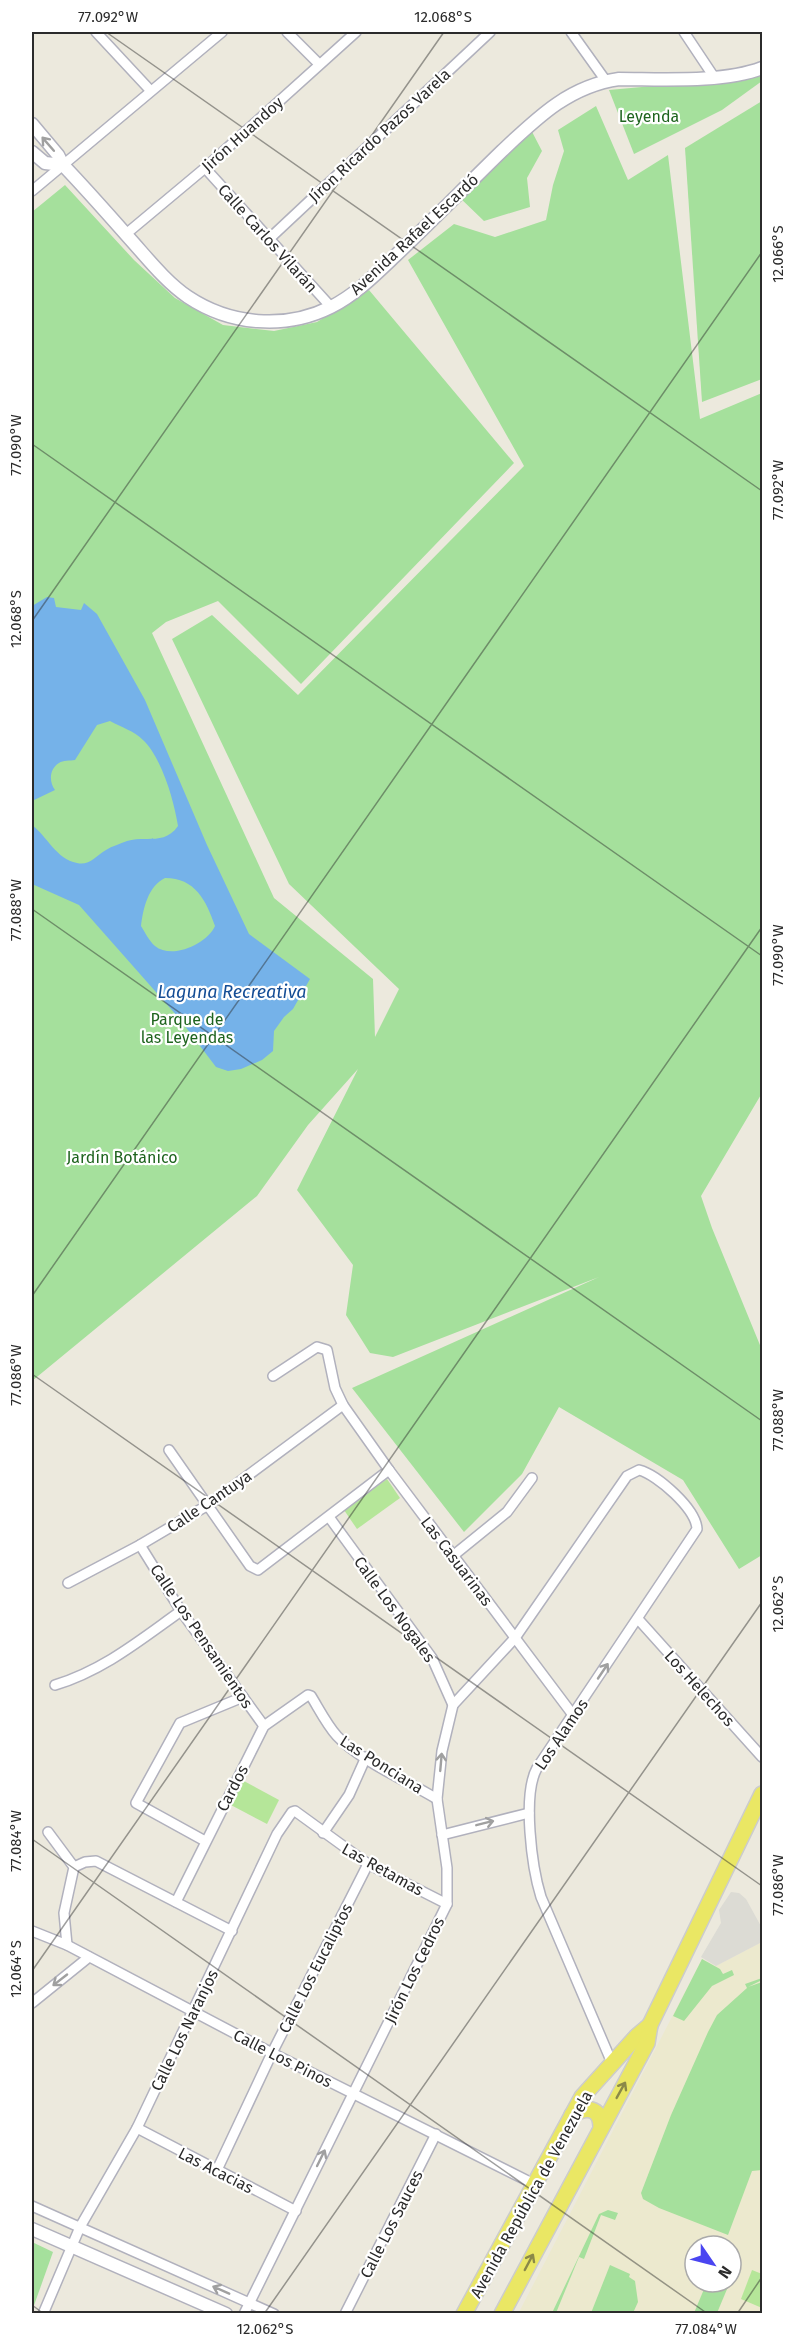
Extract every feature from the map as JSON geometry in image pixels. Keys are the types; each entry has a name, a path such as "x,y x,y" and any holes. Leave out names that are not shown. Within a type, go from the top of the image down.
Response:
{"main road":[{"name":"Avenida República de Venezuela","path":"502,2313 647,2043 650,2025 762,1794"},
{"name":"Avenida República de Venezuela","path":"464,2313 586,2092 637,2036 650,2025"},
{"path":"572,2115 585,2108 592,2109 601,2119 602,2126"}],"street":[{"path":"96,32 150,90"},
{"path":"32,191 222,32"},
{"path":"287,32 319,64"},
{"name":"Jirón Huandoy","path":"126,234 205,168 356,32"},
{"name":"Jíron Ricardo Pazos Varela","path":"269,239 490,32"},
{"path":"571,32 606,81"},
{"path":"684,32 714,77"},
{"name":"Avenida Rafael Escardó","path":"32,124 58,155 63,165 166,278 186,296 219,313 254,322 273,321 304,316 331,307 354,292 378,272 541,114 579,90 606,81 738,75 762,68"},
{"name":"Avenida Rafael Escardó","path":"32,152 45,163 63,165"},
{"name":"Calle Carlos Vilarán","path":"205,168 331,307"},
{"name":"Las Casuarinas","path":"273,1376 317,1347 324,1348 329,1353 335,1388 343,1405 573,1715"},
{"name":"Calle Cantuya","path":"68,1583 140,1545 208,1505 343,1405"},
{"path":"169,1450 250,1567 259,1570 389,1470"},
{"name":"Los Alamos","path":"612,2063 541,1897 536,1879 529,1813 532,1779 535,1772 697,1529 695,1518 689,1509 649,1474 638,1470 627,1476"},
{"name":"Jirón Los Cedros","path":"244,2313 447,1904 447,1868 437,1799 442,1751 453,1705 515,1638 627,1476"},
{"path":"454,1555 507,1512 532,1478"},
{"name":"Calle Los Nogales","path":"329,1517 432,1658 453,1705"},
{"name":"Calle Los Pensamientos","path":"140,1545 181,1611 264,1726"},
{"path":"55,1685 79,1678 102,1666 181,1611"},
{"name":"Los Helechos","path":"638,1619 762,1757"},
{"name":"Cardos","path":"176,1902 264,1726 307,1696 311,1696"},
{"name":"Las Ponciana","path":"311,1696 337,1736 366,1757 437,1799"},
{"path":"206,1841 134,1807 180,1723 243,1697"},
{"path":"323,1833 349,1795 366,1757"},
{"name":"Las Retamas","path":"292,1812 295,1811 368,1864 447,1904"},
{"name":"Calle Los Naranjos","path":"44,2313 80,2227 137,2128 277,1834 292,1812"},
{"path":"442,1835 529,1813"},
{"path":"48,1832 74,1867 64,1911 67,1945"},
{"path":"74,1867 85,1862 96,1861 232,1931"},
{"name":"Calle Los Eucaliptos","path":"217,2170 272,2053 368,1864"},
{"name":"Calle Los Pinos","path":"32,1931 67,1945 272,2053 534,2184"},
{"path":"32,2003 89,1957"},
{"name":"Las Acacias","path":"137,2128 296,2211"},
{"name":"Calle Los Sauces","path":"345,2313 436,2134"},
{"path":"32,2206 274,2313"},
{"path":"32,2229 226,2313"}],"shaded area":[{"path":"731,1892 739,1893 746,1899 762,1928 762,1942 716,1966 701,1957 721,1923 719,1910"},
{"path":"762,1942 762,2313 518,2314 702,1959 716,1966"}],"green space":[{"name":"Leyenda","path":"762,76 762,81 722,110 634,154 609,90"},
{"path":"762,101 762,379 702,402 685,148"},
{"path":"596,106 628,180 668,155 700,419 762,393 762,1093 701,1196 762,1350 762,1555 739,1569 683,1480 559,1407 522,1474 464,1532 352,1388 599,1277 393,1357 370,1353 346,1315 353,1265 297,1190 358,1069 308,1125 257,1196 32,1381 32,212 65,185 134,260 175,298 223,325 274,331 317,322 369,290 514,463 301,684 218,601 166,622 152,633 274,898 373,979 375,1037 399,989 289,884 172,639 212,615 298,695 524,466 408,260 454,224 495,237 546,220 553,185 564,151 558,130"},
{"path":"529,126 542,151 527,178 530,207 484,221 457,195"},
{"path":"387,1479 400,1498 357,1529 344,1510"},
{"path":"242,1780 279,1800 267,1824 229,1804"},
{"path":"702,1959 720,1969 723,1974 732,1970 734,1975 712,1986 684,2021 673,2016"},
{"path":"762,1978 748,1987 762,1982 762,2170 752,2171 728,2234 725,2234 659,2208 643,2199 641,2193 671,2115 708,2032 717,2015 747,1988 745,1984"},
{"path":"608,2210 618,2213 615,2220 601,2215 584,2259 579,2257 556,2313 552,2313 599,2214"},
{"path":"32,2242 53,2252 32,2311"},
{"path":"610,2265 630,2274 629,2277 635,2281 638,2302 633,2313 591,2313"},
{"path":"752,2270 762,2274 762,2308 741,2299"},
{"path":"702,2294 725,2294 717,2313 694,2313"}],"water":[{"name":"Laguna Recreativa","path":"47,597 54,598 56,607 81,610 84,603 97,614 145,700 207,845 249,934 310,979 293,1009 274,1031 273,1051 262,1060 241,1069 228,1071 216,1067 178,1017 79,905 32,884 32,825 63,857 81,864 127,841 167,836 178,826 166,780 150,748 136,734 110,721 97,725 75,760 62,761 53,769 51,776 55,790 32,801 32,606","holes":["165,878 175,879 192,886 198,892 215,926 211,933 197,944 179,951 162,950 155,946 141,926 145,905 154,886"]}],"park label":[{"name":"Parque de las Leyendas","path":"187,1028"},
{"name":"Jardín Botánico","path":"122,1157"}]}
